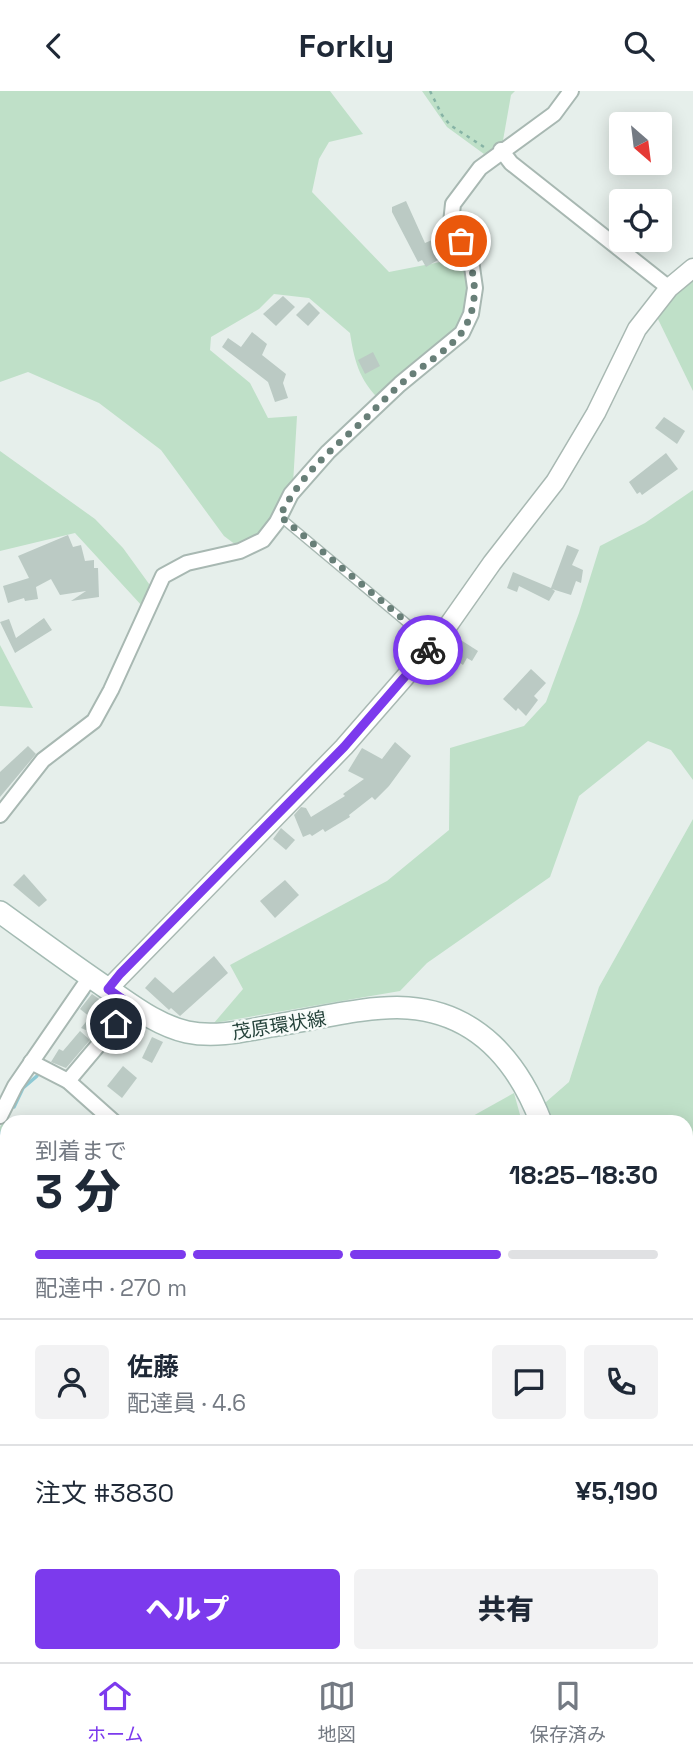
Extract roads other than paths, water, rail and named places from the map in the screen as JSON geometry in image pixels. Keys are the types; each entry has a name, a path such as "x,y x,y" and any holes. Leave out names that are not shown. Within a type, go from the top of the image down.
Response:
{"main road":[{"name":"茂原環状線","path":"0,912 157,1022 188,1032 221,1035 371,1010 408,1007 461,1023 491,1041 514,1068 538,1115"}],"street":[{"path":"0,815 43,760 94,721 163,576 187,563 240,551 263,540 291,494 328,452 400,384 462,333 471,314 475,288 471,260 451,223 453,204 480,168 554,114 571,91"},
{"path":"498,153 669,288"},
{"path":"108,989 344,747 433,644 555,482 596,414 637,330 669,288 693,268"},
{"path":"0,1115 15,1086 90,977"},
{"path":"68,1080 131,1005"},
{"path":"31,1062 68,1080 106,1115"}],"lane":[{"path":"280,516 433,644"}],"waterway":[{"path":"75,1011 88,993"},
{"path":"14,1107 23,1088 37,1076"}]}
